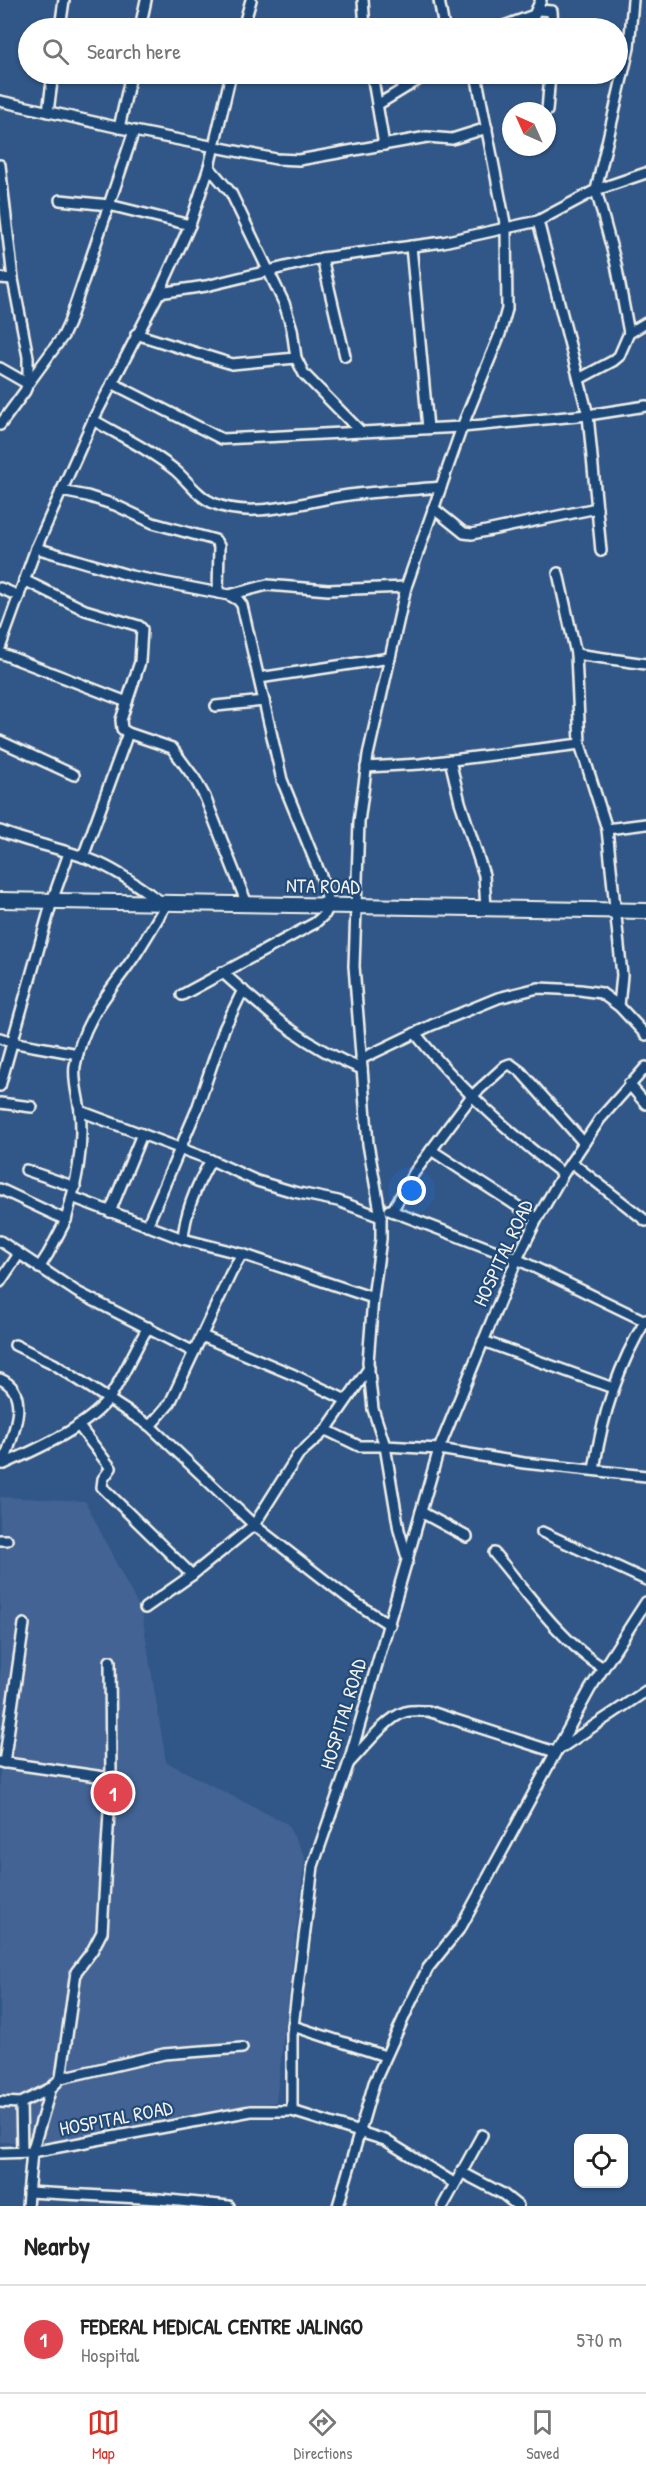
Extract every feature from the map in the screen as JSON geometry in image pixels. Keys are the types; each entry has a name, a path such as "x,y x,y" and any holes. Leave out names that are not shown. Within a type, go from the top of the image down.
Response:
{"street":[{"path":"61,18 64,0"},
{"path":"142,18 146,0"},
{"path":"246,18 251,0"},
{"path":"363,0 364,18"},
{"path":"439,0 442,18"},
{"path":"526,18 534,15 541,0"},
{"path":"628,52 633,0"},
{"path":"538,10 552,11 552,18"},
{"path":"48,112 52,84"},
{"path":"119,128 129,84"},
{"path":"0,648 36,548 61,491 93,420 159,292 190,225 209,167 229,84"},
{"path":"374,84 384,145"},
{"path":"377,105 412,84"},
{"path":"408,1561 399,1530 385,1446 373,1409 369,1368 373,1298 381,1239 381,1212 368,1144 354,966 359,822 366,767 406,587 462,427 500,334 507,309 506,228 478,84"},
{"path":"548,102 549,84"},
{"path":"579,380 619,356 629,333 616,264 596,190 621,84"},
{"path":"0,100 119,128 276,159 299,160 427,137 452,140 487,128"},
{"path":"0,425 63,336 69,323 134,131"},
{"path":"0,165 13,279 28,357 28,384"},
{"path":"209,167 231,193 267,272 284,303 292,329 296,358 312,383 361,432"},
{"path":"159,292 206,286 322,258 443,242 506,228 538,220 596,190 646,173"},
{"path":"60,200 109,205 190,225"},
{"path":"538,220 588,415 601,551"},
{"path":"411,246 428,428"},
{"path":"322,258 345,356"},
{"path":"0,278 13,279"},
{"path":"629,333 646,323"},
{"path":"136,333 232,364 296,358"},
{"path":"0,368 28,384"},
{"path":"112,383 222,439 462,427 588,415 646,406"},
{"path":"93,420 145,449 176,471 206,499 215,504 233,508 269,510 349,495 441,487"},
{"path":"61,491 87,496 115,505 153,523 215,540 219,546 218,593"},
{"path":"433,508 456,527 472,534 597,508"},
{"path":"36,548 131,576 229,595 242,605 282,780 323,881 329,906 325,915 315,923 182,995"},
{"path":"558,573 576,654 580,744 607,829 622,975 619,1006"},
{"path":"24,580 85,610 140,626 142,634 140,662 121,720 122,729 128,734 172,748 195,779 205,797 247,904"},
{"path":"229,595 267,585 328,590 406,587"},
{"path":"0,588 19,596"},
{"path":"0,653 127,702"},
{"path":"576,654 646,664"},
{"path":"259,678 390,658"},
{"path":"216,706 264,701"},
{"path":"83,857 128,734"},
{"path":"0,741 74,775"},
{"path":"366,767 420,764 580,744"},
{"path":"450,760 460,802 484,874 486,909"},
{"path":"607,829 646,824"},
{"path":"0,831 83,857 118,872 164,902 136,954 90,1018 78,1054 74,1086 80,1111 79,1171 66,1220 39,1268"},
{"path":"0,1086 3,1061 11,1042 52,901 69,853"},
{"name":"NTA ROAD","path":"0,900 646,911"},
{"path":"222,972 281,1024 330,1056 361,1064 415,1033 498,998 538,988 601,993 619,1006 646,1033"},
{"path":"147,1226 182,1149 224,1029 243,990"},
{"path":"415,1033 471,1097 523,1144 562,1174"},
{"path":"0,1038 78,1054"},
{"path":"392,1211 414,1173 471,1097 505,1066 515,1066 584,1143"},
{"name":"HOSPITAL ROAD","path":"0,2153 27,2152 251,2111 292,2111 293,2026 313,1866 348,1765 439,1449 517,1259 537,1220 562,1174 584,1143 629,1084 646,1067"},
{"path":"629,1084 646,1104"},
{"path":"0,1102 32,1107"},
{"path":"80,1111 211,1160 257,1181 381,1212 392,1211 517,1259 646,1320 633,1342 613,1388 600,1435 594,1470"},
{"path":"110,1212 142,1134"},
{"path":"432,1150 537,1220"},
{"path":"183,1239 184,1224 201,1176 211,1160"},
{"path":"571,1162 646,1221"},
{"path":"26,1170 75,1187"},
{"path":"0,1189 66,1220"},
{"path":"72,1197 183,1239 242,1254 373,1298"},
{"path":"0,1241 77,1292 194,1352"},
{"path":"0,1282 19,1254"},
{"path":"150,1426 170,1403 242,1254"},
{"path":"2,1464 49,1443 78,1425 109,1399 148,1327"},
{"path":"202,1336 346,1400"},
{"path":"483,1341 613,1388"},
{"path":"15,1345 54,1365 150,1426 254,1525 348,1598 390,1625"},
{"path":"145,1608 192,1575 254,1525 298,1455 326,1430 369,1368"},
{"path":"0,1379 14,1389 18,1400 17,1417 2,1464"},
{"path":"78,1425 111,1468 103,1479 102,1487 192,1575"},
{"path":"326,1430 359,1446 439,1449 524,1463 646,1476"},
{"path":"422,1512 467,1537"},
{"path":"542,1532 646,1580"},
{"path":"494,1553 566,1638 603,1668"},
{"path":"338,2206 359,2132 385,2056 428,1968 461,1927 555,1752 603,1668 646,1602"},
{"path":"24,1624 2,1762 111,1778"},
{"path":"61,2078 76,1972 92,1951 102,1932 111,1778 110,1661"},
{"path":"555,1752 646,1691"},
{"path":"348,1765 387,1724 402,1713 414,1711 428,1711 555,1752"},
{"path":"293,2026 385,2056"},
{"path":"0,2102 21,2103 51,2088 61,2078 164,2054 242,2048"},
{"path":"27,2152 51,2088"},
{"path":"21,2103 27,2152 27,2206"},
{"path":"292,2111 385,2140 454,2183"},
{"path":"442,2206 482,2135"},
{"path":"461,2172 503,2194 518,2206"},
{"path":"28,2192 229,2206"}],"shaded area":[{"path":"0,1497 85,1501 142,1614 166,1762 287,1824 305,1857 276,2102 49,2143 0,2142"}],"place":[{"name":"FEDERAL MEDICAL CENTRE JALINGO","path":"113,1793"}]}
